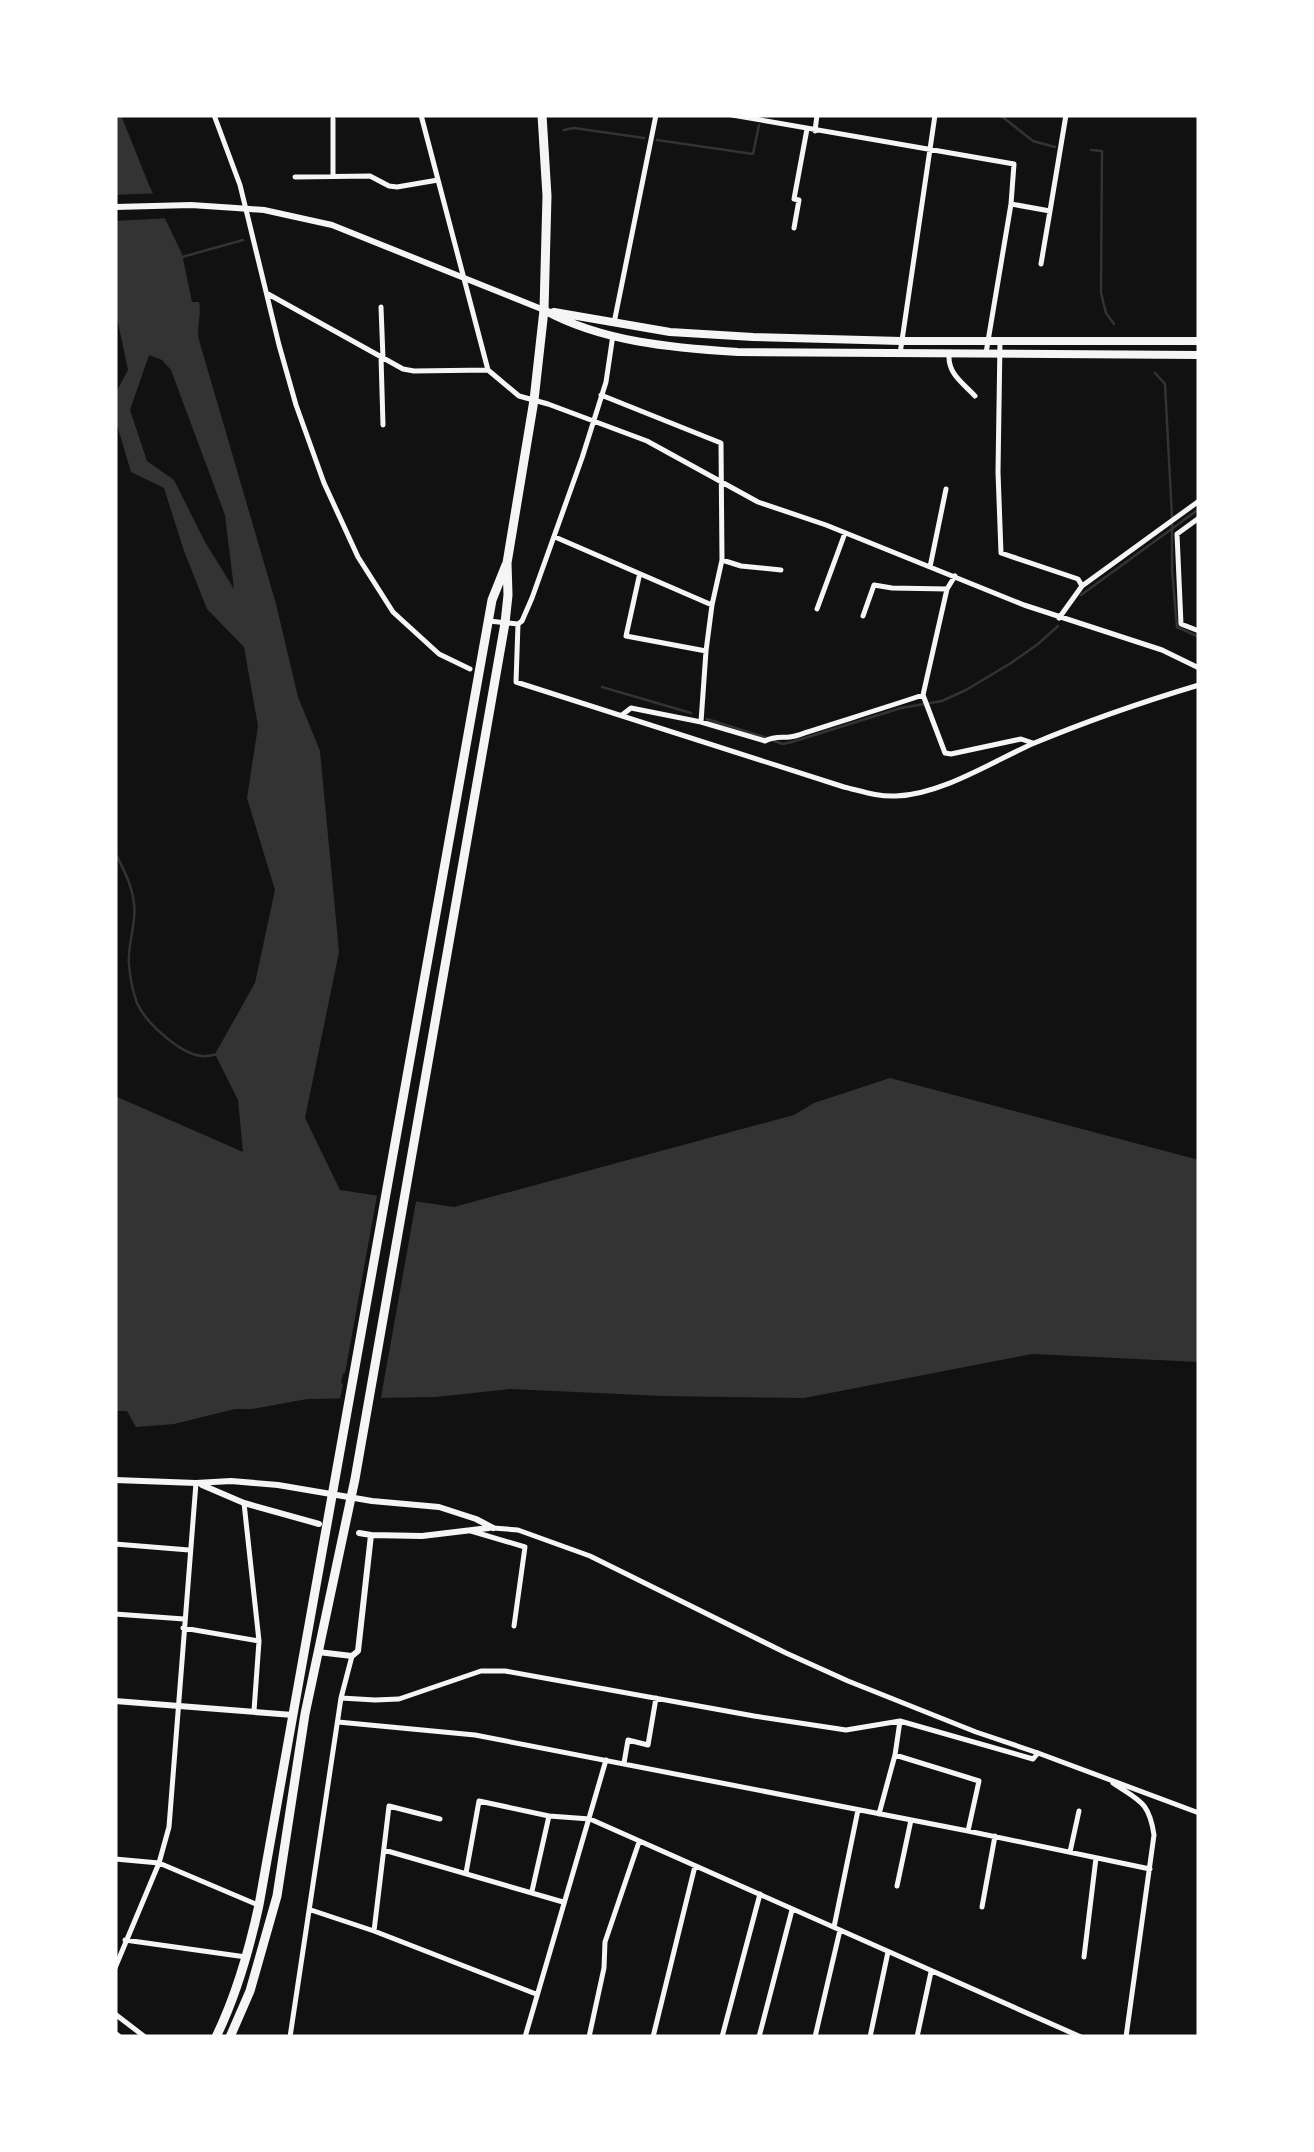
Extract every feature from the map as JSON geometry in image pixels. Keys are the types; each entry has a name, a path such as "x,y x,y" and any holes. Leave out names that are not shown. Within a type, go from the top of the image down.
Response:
{"highway":[{"path":"230,2037 250,1991 277,1896 305,1714 352,1498 505,623 507,562 534,400 544,310 547,210 542,115"},
{"path":"216,2037 247,1957 259,1905 492,600 507,562"}],"main road":[{"path":"544,310 613,324 709,335 901,341 1199,341"},
{"path":"544,310 564,321 674,348 738,352 1199,355"}],"street":[{"path":"214,115 246,208 279,345 306,434 358,557 392,612 440,654 470,669"},
{"path":"421,115 488,370 519,396 665,449 758,502 1058,618 1162,650 1199,668"},
{"path":"613,324 656,115"},
{"path":"732,115 1014,164 986,354"},
{"path":"815,131 817,115"},
{"path":"900,354 935,115"},
{"path":"1041,264 1066,115"},
{"path":"332,175 333,119"},
{"path":"794,228 799,200 794,199 807,129"},
{"path":"295,177 370,176 397,187 438,180"},
{"path":"1011,204 1050,211"},
{"path":"115,208 246,208 332,226 544,310"},
{"path":"268,294 402,368 414,372 488,370"},
{"path":"381,307 383,425"},
{"path":"613,335 602,395 555,536 518,624 516,682 844,787 887,796 923,792 1129,706 1199,685"},
{"path":"1000,341 1001,554 1078,580 1082,586"},
{"path":"950,354 952,372 975,396"},
{"path":"602,395 720,443 722,560 706,651 701,722"},
{"path":"930,566 946,489"},
{"path":"1058,618 1082,586 1199,502"},
{"path":"1199,518 1177,534 1181,624 1199,631"},
{"path":"817,609 844,533"},
{"path":"555,536 712,606"},
{"path":"722,560 780,570"},
{"path":"639,576 626,636 706,651"},
{"path":"956,576 946,588 925,700 945,753 1021,740 1034,744"},
{"path":"863,616 874,585 946,588"},
{"path":"489,621 518,624"},
{"path":"622,716 630,708 701,722 765,741 774,736 789,738 836,721 925,700"},
{"path":"115,1480 278,1485 439,1507 493,1528"},
{"path":"196,1483 244,1503 319,1524"},
{"path":"115,1968 158,1863 168,1827 196,1483"},
{"path":"244,1503 259,1642 254,1711"},
{"path":"358,1533 422,1536 493,1528 518,1530 590,1556 832,1674 931,1715 1199,1813"},
{"path":"468,1530 525,1547 514,1626"},
{"path":"290,2037 341,1698 352,1656 358,1651 371,1535"},
{"path":"115,1544 189,1550"},
{"path":"115,1614 184,1619"},
{"path":"183,1628 259,1642"},
{"path":"318,1652 352,1656"},
{"path":"341,1698 398,1699 481,1671 504,1671 846,1730 900,1721 1033,1759 1038,1752"},
{"path":"624,1763 628,1740 648,1746 656,1697"},
{"path":"115,1701 293,1715"},
{"path":"879,1814 900,1721"},
{"path":"338,1722 475,1735 1150,1869"},
{"path":"895,1755 979,1781 968,1830"},
{"path":"525,2037 606,1760"},
{"path":"1106,1778 1143,1804 1150,1813 1154,1835 1126,2037"},
{"path":"466,1873 479,1800 548,1816 590,1819 1081,2037"},
{"path":"374,1931 389,1806 440,1819"},
{"path":"815,2037 858,1810"},
{"path":"1070,1852 1079,1811"},
{"path":"532,1892 548,1816"},
{"path":"896,1886 910,1820"},
{"path":"982,1907 995,1836"},
{"path":"589,2037 604,1968 605,1942 640,1842"},
{"path":"384,1850 563,1902"},
{"path":"1084,1957 1096,1858"},
{"path":"115,1859 158,1863 259,1905"},
{"path":"653,2037 696,1866"},
{"path":"722,2037 760,1894"},
{"path":"310,1910 536,1994"},
{"path":"759,2037 792,1910"},
{"path":"125,1940 247,1957"},
{"path":"870,2037 888,1952"},
{"path":"917,2037 931,1972"},
{"path":"115,2014 145,2037"}],"shaded area":[{"path":"115,115 121,115 182,254 192,302 199,302 199,340 276,604 298,697 320,751 339,952 305,1118 340,1190 454,1207 794,1115 814,1103 890,1078 1199,1160 1199,1362 1032,1354 804,1398 510,1389 436,1397 307,1399 235,1409 174,1424 136,1427 127,1411 115,1411 115,1096 243,1152 238,1100 215,1054 255,983 275,890 247,798 258,726 244,647 207,609 164,488 131,472 115,418 115,394 128,370 115,308","holes":["149,355 162,360 171,370 225,515 234,589 174,480 147,461 130,410"]}],"pier":[{"path":"159,193 170,218 115,221 115,195"},
{"path":"378,1190 417,1196 380,1403 339,1403 341,1382"}],"waterway":[{"path":"1000,115 1033,141 1055,147"},
{"path":"657,140 753,154 759,125"},
{"path":"564,130 644,138"},
{"path":"1091,150 1102,151 1101,293 1106,313 1114,324"},
{"path":"182,257 243,240"},
{"path":"1155,373 1165,384 1172,517"},
{"path":"1081,595 1199,509"},
{"path":"1172,525 1177,627 1199,637"},
{"path":"774,741 792,742 901,708 942,701 1011,663 1058,626"},
{"path":"602,687 691,713"},
{"path":"707,719 767,738"},
{"path":"115,852 134,903 129,957 137,1003 174,1044 193,1054 218,1054"}]}
